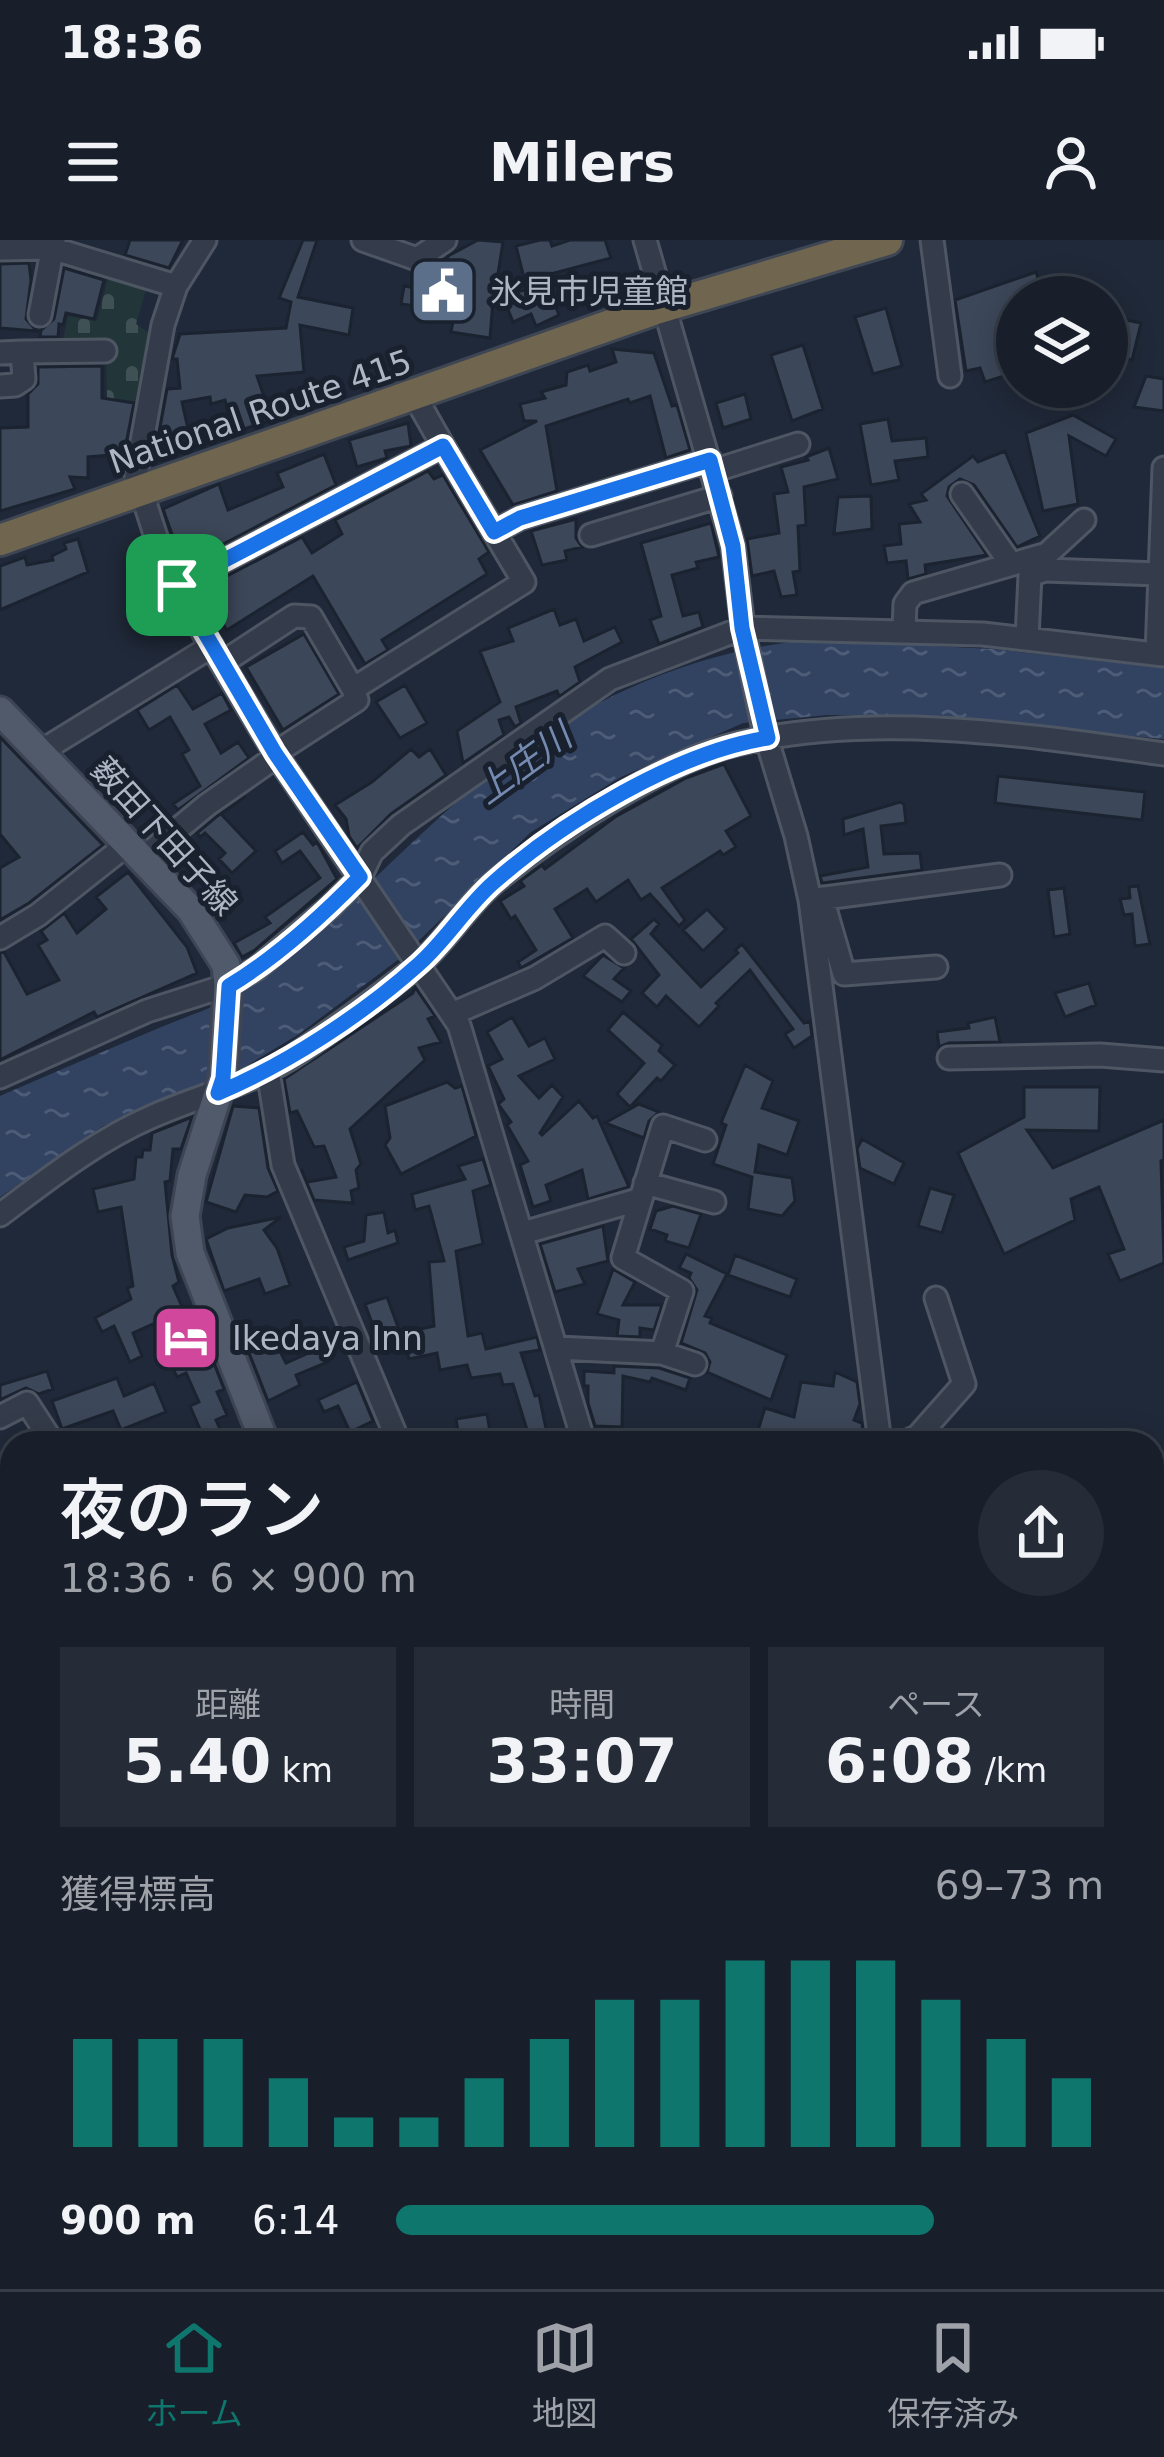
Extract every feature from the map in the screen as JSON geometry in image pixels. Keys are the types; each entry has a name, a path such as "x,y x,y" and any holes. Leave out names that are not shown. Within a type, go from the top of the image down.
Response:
{"highway":[{"name":"National Route 415","path":"0,540 664,308 855,244 887,240"}],"main road":[{"name":"薮田下田子線","path":"0,711 136,850 212,939 226,965 229,986 220,1086 192,1175 185,1216 190,1253 260,1431"}],"street":[{"path":"205,240 176,286 154,364 136,475 140,492 177,585 276,754 459,1025 581,1431"},
{"path":"363,240 417,259 445,240"},
{"path":"646,240 733,546 743,631 766,734 844,974 936,967"},
{"path":"932,240 950,376"},
{"path":"0,249 52,244 176,286"},
{"path":"40,314 52,244"},
{"path":"0,386 24,379 11,352 105,351"},
{"path":"353,689 524,582 414,395"},
{"path":"494,532 520,518 798,444"},
{"path":"177,585 443,446"},
{"path":"0,1077 147,1011 229,986 256,969 364,883 372,852 401,825 610,679 743,631 904,629 1161,655 1164,468"},
{"path":"962,494 1011,564"},
{"path":"591,535 720,496"},
{"path":"904,629 905,604 913,593 1048,554 1084,520"},
{"path":"1028,638 1030,575 1045,570 1159,574"},
{"path":"0,938 207,805 357,700 311,616 294,616 40,752"},
{"path":"0,1215 111,1136 220,1086 268,1071 415,957 493,883 564,831 620,796 710,752 766,734 895,727 1164,754"},
{"path":"816,899 1000,875"},
{"path":"816,899 879,1431"},
{"path":"452,1014 535,978 605,936 625,952"},
{"path":"949,1058 1100,1054 1164,1060"},
{"path":"268,1071 283,1165 395,1431"},
{"path":"662,1353 682,1291 623,1258 663,1126 705,1140"},
{"path":"523,1233 643,1191 714,1202"},
{"path":"922,1431 964,1384 937,1298"},
{"path":"557,1348 662,1353 695,1364"},
{"path":"0,1417 27,1403 45,1431"}],"green space":[{"path":"110,271 148,283 136,324 149,333 139,402 107,398 106,349 62,346 68,316 97,321"}],"water":[{"name":"上庄川","path":"813,640 992,649 1164,668 1164,739 925,716 827,715 743,723 621,777 531,832 403,956 299,1034 248,1065 103,1126 0,1197 0,1096 241,993 306,941 461,798 581,712 670,671 764,646"}],"building":[{"path":"130,240 183,240 169,268 125,255"},
{"path":"303,240 317,240 298,297 353,308 349,335 300,325 304,372 257,376 272,420 235,432 225,400 211,404 210,397 182,402 192,447 154,461 167,389 180,388 177,359 172,359 180,334 286,328 291,302 279,298"},
{"path":"478,240 503,242 490,338 451,332 455,311 401,304 404,286 440,292 448,256"},
{"path":"550,240 552,246 570,240 605,240 611,258 543,276 559,315 536,326 531,314 513,322 502,294 527,290 516,246"},
{"path":"29,263 26,319 37,331 0,328 0,264"},
{"path":"64,268 104,280 94,319 66,313 58,337 40,337 54,319"},
{"path":"996,286 996,379 985,382 980,368 966,371 955,300"},
{"path":"886,308 902,366 873,374 855,317"},
{"path":"1128,320 1141,323 1132,360 1128,359"},
{"path":"803,345 823,409 792,421 771,355"},
{"path":"612,349 654,353 690,450 666,458 650,396 630,403 628,399 546,426 557,491 513,505 480,450 537,421 524,421 520,404 545,398 541,392 566,385 567,372 588,365 590,371 616,362"},
{"path":"102,366 102,398 134,403 124,454 88,457 88,478 70,477 75,489 0,511 0,428 28,427 28,394 38,384 38,367"},
{"path":"1146,376 1164,379 1164,411 1134,407"},
{"path":"745,394 751,419 723,428 716,403"},
{"path":"1073,415 1116,439 1106,456 1069,436 1078,504 1043,511 1026,433"},
{"path":"888,419 892,441 926,438 928,457 895,461 899,480 871,485 860,424"},
{"path":"408,423 411,446 385,451 387,458 357,467 349,440"},
{"path":"829,448 838,479 804,487 806,525 798,526 800,571 793,572 797,595 781,597 774,571 752,576 747,539 779,533 774,494 788,492 781,467"},
{"path":"1005,451 1040,536 1017,547 974,485 960,479 949,487 947,496 987,555 925,565 926,574 908,579 906,561 887,563 884,546 901,544 899,524 920,522 909,504 926,500 921,494 973,456 978,462"},
{"path":"324,454 336,485 183,565 163,509 219,484 228,510 283,487 277,473"},
{"path":"428,471 434,479 443,475 489,552 479,559 487,574 382,640 388,650 365,664 313,576 227,630 200,590 302,537 312,553 342,534 335,520"},
{"path":"871,496 872,529 834,534 838,497"},
{"path":"576,519 576,538 582,547 565,551 567,560 542,565 531,531"},
{"path":"711,523 719,557 672,575 683,616 699,612 703,627 659,644 650,620 661,616 641,543"},
{"path":"78,539 88,572 0,610 0,566 25,557 27,565 53,560 52,556 66,549 64,543"},
{"path":"554,609 560,625 576,619 584,641 615,627 622,642 575,667 580,682 563,694 557,691 516,707 521,723 515,727 509,717 499,720 504,735 463,763 457,731 500,702 480,651 513,641 508,628"},
{"path":"304,634 339,694 283,730 246,667"},
{"path":"177,685 193,709 222,693 231,710 205,724 221,753 238,742 249,758 178,810 173,804 200,786 182,754 189,750 170,717 149,730 137,710"},
{"path":"405,685 427,723 400,738 376,702"},
{"path":"0,737 103,845 0,920 0,868 19,857 0,834"},
{"path":"411,749 419,757 430,749 446,775 391,814 357,848 335,805"},
{"path":"724,764 751,816 726,831 736,847 723,855 720,851 662,888 685,920 679,926 650,894 641,900 628,880 596,902 587,889 555,909 573,938 521,968 518,962 536,950 500,901 524,886 520,881 542,865 545,869 615,817 686,778"},
{"path":"998,776 1145,792 1142,820 995,803"},
{"path":"246,796 221,814 256,851 232,873 219,859 225,853 205,833 200,837 197,833 216,817"},
{"path":"900,802 906,823 881,826 884,854 920,853 922,870 822,883 820,876 868,867 863,829 844,835 843,819"},
{"path":"303,832 313,845 317,842 337,879 242,957 234,943 270,923 265,917 320,878 300,851 282,863 275,851"},
{"path":"128,872 187,947 197,973 97,1017 94,1012 0,1060 0,953 4,952 27,994 59,980 38,945 47,940 41,931 64,913 77,933 106,909 96,897"},
{"path":"1138,886 1150,944 1135,946 1132,914 1124,915 1120,899 1130,898 1129,887"},
{"path":"1064,888 1070,934 1054,937 1048,890"},
{"path":"707,909 726,929 703,951 683,930"},
{"path":"654,919 659,924 651,934 701,987 742,944 804,1023 810,1021 812,1036 794,1048 785,1034 793,1029 750,970 699,1027 666,996 657,1007 642,993 659,975 631,939"},
{"path":"603,955 624,968 614,979 631,991 622,1002 583,976"},
{"path":"1089,983 1096,1005 1065,1017 1055,993"},
{"path":"415,987 435,1016 428,1019 441,1042 419,1048 425,1060 350,1129 361,1164 356,1170 359,1188 351,1191 353,1203 314,1200 301,1169 307,1182 336,1177 324,1146 314,1147 297,1111 290,1113 284,1079 413,993"},
{"path":"623,1012 662,1045 659,1051 675,1065 630,1107 617,1094 644,1063 608,1030"},
{"path":"512,1017 529,1046 545,1038 555,1059 519,1076 539,1098 552,1085 563,1097 540,1133 579,1101 593,1118 597,1116 629,1187 588,1199 582,1170 546,1185 551,1201 533,1207 520,1165 528,1161 498,1104 504,1099 488,1066 502,1059 487,1032"},
{"path":"995,1017 1000,1042 939,1047 937,1032 969,1028 968,1023"},
{"path":"745,1065 773,1081 762,1108 799,1121 787,1155 759,1145 755,1172 792,1178 795,1201 782,1216 748,1209 752,1177 713,1164 726,1125 721,1123"},
{"path":"447,1082 455,1088 462,1086 476,1136 401,1174 385,1145 390,1138 385,1106"},
{"path":"1024,1087 1100,1087 1099,1131 1027,1130 1053,1168 1164,1120 1164,1263 1120,1281 1108,1254 1124,1249 1099,1187 1071,1199 1075,1220 1004,1254 958,1153 1024,1117"},
{"path":"639,1104 659,1112 649,1121 644,1138 605,1123"},
{"path":"233,1106 259,1108 268,1168 278,1191 267,1197 245,1195 236,1212 206,1202"},
{"path":"192,1117 181,1149 173,1149 170,1181 165,1182 179,1282 173,1286 183,1309 189,1345 206,1343 224,1389 217,1392 227,1415 216,1420 221,1431 201,1431 190,1406 199,1402 186,1373 177,1377 153,1324 133,1333 142,1356 130,1362 114,1326 102,1332 95,1318 131,1299 127,1288 133,1286 121,1207 98,1212 93,1189 134,1179 136,1157 150,1150 152,1133"},
{"path":"862,1139 904,1163 894,1184 860,1168 857,1149"},
{"path":"483,1159 491,1185 473,1191 483,1244 456,1251 468,1336 482,1333 486,1349 537,1337 540,1350 521,1353 535,1396 539,1395 546,1431 527,1431 513,1384 503,1385 500,1374 471,1378 467,1365 440,1370 437,1353 409,1359 402,1333 434,1326 429,1262 444,1261 429,1206 415,1210 412,1194 465,1179 458,1166"},
{"path":"930,1188 954,1195 942,1233 918,1226"},
{"path":"673,1206 701,1214 689,1248 665,1241 667,1235 650,1229 656,1211"},
{"path":"384,1212 388,1233 395,1230 398,1243 348,1260 344,1247 364,1241 366,1215"},
{"path":"281,1217 264,1230 277,1248 290,1285 265,1294 259,1279 224,1291 206,1239 228,1228"},
{"path":"603,1226 608,1261 578,1269 585,1284 555,1292 540,1244"},
{"path":"686,1254 727,1274 705,1316 712,1318 710,1323 787,1355 771,1400 707,1372 710,1362 705,1353 681,1343 697,1290 691,1273 679,1268"},
{"path":"735,1255 797,1279 790,1297 728,1275"},
{"path":"613,1269 635,1282 623,1305 662,1305 654,1330 640,1328 640,1337 617,1336 619,1320 597,1314"},
{"path":"387,1297 402,1338 380,1345 365,1304"},
{"path":"267,1326 286,1363 322,1347 328,1362 296,1375 300,1385 268,1401 242,1335"},
{"path":"614,1366 659,1368 690,1378 686,1390 652,1378 650,1382 623,1376 622,1427 595,1426 584,1371 614,1373"},
{"path":"47,1371 53,1389 39,1394 26,1388 0,1400 0,1385"},
{"path":"835,1372 857,1382 860,1404 854,1420 862,1423 863,1431 758,1431 765,1408 794,1417 801,1382 833,1386"},
{"path":"117,1378 124,1396 154,1383 166,1412 121,1430 113,1411 62,1429 52,1401"},
{"path":"357,1382 373,1421 350,1431 338,1406 324,1412 318,1400"},
{"path":"487,1414 490,1431 458,1431 456,1419"}],"place":[{"name":"氷見市児童館","path":"443,291"},
{"name":"Ikedaya Inn","path":"186,1338"}],"route":[{"path":"443,446 494,532 520,518 710,460 733,546 742,628 768,738 710,752 620,796 564,831 493,883 419,964 297,1054 251,1081 218,1093 229,986 331,907 360,877 275,753 177,585 443,446"}]}
